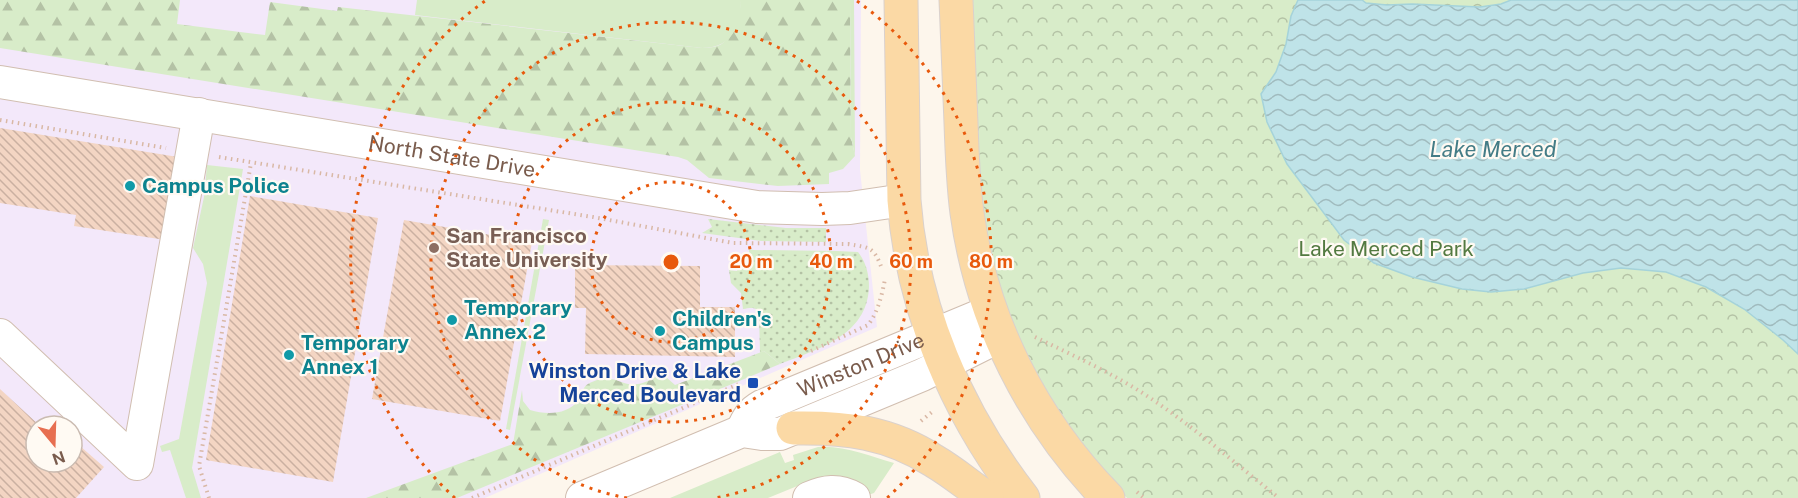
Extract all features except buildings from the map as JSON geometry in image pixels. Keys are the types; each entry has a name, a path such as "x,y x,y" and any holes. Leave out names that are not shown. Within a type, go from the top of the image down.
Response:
{"main road":[{"path":"901,0 904,200 912,260 920,294 944,364 976,429 1023,498"},
{"path":"956,0 962,162 966,203 975,258 996,324 1020,379 1043,418 1076,462 1119,492"},
{"path":"792,429 852,430 885,437 932,459 987,498"}],"street":[{"name":"North State Drive","path":"0,82 757,207 850,208 904,200"},
{"path":"0,335 137,464 199,114"},
{"name":"Winston Drive","path":"996,324 944,364 792,429 771,435 742,431 747,419 762,406 933,334 996,324"},
{"path":"582,498 742,431"},
{"path":"809,498 824,492 835,491 854,498"}],"path":[{"path":"0,120 173,149"},
{"path":"213,156 593,217 733,243 848,244 866,247 876,254 885,278 873,319 868,326 808,353"},
{"path":"209,498 199,466 251,163"},
{"path":"1033,336 1134,388 1195,431 1279,498"},
{"path":"472,498 748,381"},
{"path":"923,408 927,417"},
{"path":"1119,492 1144,498"}],"shaded area":[{"name":"San Francisco State University","path":"0,0 861,0 860,170 877,327 485,498 0,498"}],"green space":[{"path":"0,0 180,0 177,24 265,35 270,2 337,11 338,7 702,48 718,46 725,41 736,22 741,0 850,0 851,137 855,156 843,169 829,173 829,184 778,186 709,178 687,160 678,157 0,48"},
{"path":"417,0 741,0 741,10 737,27 728,40 712,47 702,48 415,15"},
{"path":"850,0 854,0 855,156 851,137"},
{"name":"Lake Merced Park","path":"973,0 1798,0 1798,498 1127,498 1065,427 1015,339 981,221 974,86"},
{"path":"207,165 243,169 192,468 201,498 186,498 170,450 162,452 160,446 179,439 207,283 203,264 193,248 204,197"},
{"path":"543,219 549,220 510,430 506,429"},
{"path":"708,219 786,228 826,228 826,242 761,241 702,233 712,227"},
{"path":"749,249 837,251 837,255 751,254"},
{"path":"837,251 858,252 866,268 869,287 866,304 860,318 838,338 810,353 780,364 764,351 760,353 759,313 754,308 743,309 741,293 731,283 729,270 737,271 749,253 837,255"},
{"path":"764,351 780,364 457,498 366,498 513,444 522,390 523,401 530,410 543,413 563,411 579,400 586,386 600,379 638,384 660,375 675,385"},
{"path":"818,447 847,449 894,463 874,493 868,495 840,477 829,476 812,480 768,498 670,498 780,452 785,463 794,460 793,455"}],"water":[{"name":"Lake Merced","path":"1298,0 1362,0 1366,3 1387,5 1480,7 1511,0 1798,0 1798,354 1744,309 1706,287 1666,272 1621,268 1583,273 1524,289 1491,292 1462,289 1412,277 1374,263 1344,240 1287,164 1267,122 1261,94 1276,72 1286,44 1291,16"}],"place":[{"name":"Campus Police","path":"130,186"},
{"name":"San Francisco State University","path":"434,248"},
{"name":"Temporary Annex 2","path":"452,320"},
{"name":"Children's Campus","path":"660,331"},
{"name":"Temporary Annex 1","path":"289,355"},
{"name":"Winston Drive & Lake Merced Boulevard","path":"753,383"}]}
